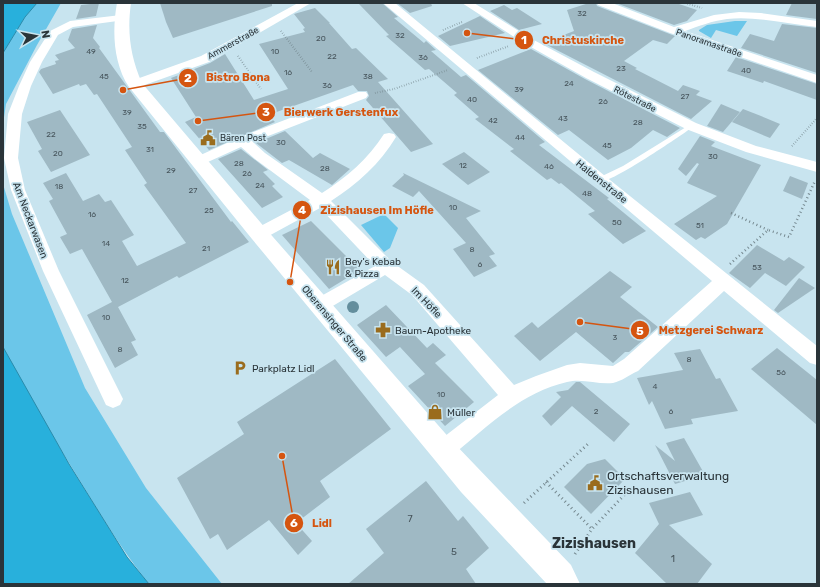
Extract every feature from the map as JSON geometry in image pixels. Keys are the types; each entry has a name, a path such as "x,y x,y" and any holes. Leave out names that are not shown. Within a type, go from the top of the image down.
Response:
{"street":[{"name":"Ammerstraße","path":"135,84 193,64 306,3"},
{"name":"Haldenstraße","path":"388,3 467,62 600,180 724,280 817,358"},
{"name":"Rötestraße","path":"466,3 519,36 570,65 691,126 751,149 817,167"},
{"name":"Panoramastraße","path":"602,3 674,31 817,79"},
{"name":"Oberensinger Straße","path":"123,10 120,36 128,69 135,84 259,234 443,450 562,580"},
{"name":"Am Neckarwasen","path":"114,399 51,270 18,190 11,152 15,114 25,86 39,57 54,33 70,24 123,10"},
{"path":"674,31 708,20 738,15 817,24"},
{"path":"199,161 243,141 362,95"},
{"path":"259,234 321,200 343,186 376,157 389,137"},
{"name":"Im Höfle","path":"243,141 260,156 321,200 386,267 418,290 511,396"},
{"path":"320,305 386,267"},
{"path":"443,450 511,396 554,378 576,372 603,374 617,373 631,365 724,280"}],"lane":[{"path":"600,180 625,168 691,126"}],"path":[{"path":"273,21 312,72"},
{"path":"230,45 261,89"},
{"path":"362,95 380,93 508,46"},
{"path":"788,151 817,118"},
{"path":"731,213 768,230 789,237 817,177"},
{"path":"742,253 768,230"},
{"path":"529,499 589,443"},
{"path":"546,482 592,529"},
{"path":"562,580 592,529 626,493"}],"shaded area":[{"path":"3,3 37,3 25,17 3,53"},
{"path":"37,3 61,3 6,104 3,124 3,53 25,17"},
{"path":"747,21 737,36 716,30 711,38 699,31 707,25"},
{"path":"3,184 12,214 85,388 146,488 222,584 149,584 123,549 100,514 22,383 3,347"},
{"path":"384,214 398,228 390,248 384,252 361,225"},
{"path":"3,347 69,464 127,557 149,584 3,584"}],"building":[{"path":"99,3 96,16 76,19 81,5"},
{"path":"160,3 272,3 272,6 173,38"},
{"path":"358,3 382,3 398,17 394,18 424,43 426,41 436,50 431,51 461,77 466,75 545,142 539,145 609,198 607,199 646,231 623,244 588,214 595,211 561,183 559,184 551,178 547,180 510,151 514,149 475,119 479,117 454,95 457,93 429,69 425,70 386,36 389,35"},
{"path":"397,3 431,3 432,6 410,13"},
{"path":"589,3 596,3 597,6 675,36 667,44 653,40 624,61 637,68 635,69 678,91 683,85 700,91 696,95 712,101 691,119 543,43 574,31 567,10"},
{"path":"616,3 676,3 697,10 687,21 674,25"},
{"path":"792,3 817,3 817,19 786,15"},
{"path":"504,5 512,10 517,8 542,24 519,30 490,11"},
{"path":"315,8 352,49 356,48 388,79 378,82 433,144 411,152 366,100 369,96 367,91 358,91 353,85 268,115 275,122 209,150 185,122 196,117 171,78 210,63 225,54 254,100 288,89 259,44 305,32 303,29 305,28 294,14"},
{"path":"480,16 505,33 450,46 438,36"},
{"path":"782,24 817,28 817,73 741,48 750,34 774,41"},
{"path":"97,25 93,38 100,47 99,48 160,132 164,132 231,222 232,221 249,242 179,278 177,276 118,307 136,340 131,342 138,355 115,368 87,315 112,302 82,249 70,254 60,237 67,234 49,201 53,199 43,183 66,173 83,201 99,194 105,202 111,200 134,235 122,241 137,266 186,243 144,185 147,183 125,150 132,147 97,94 94,95 86,84 80,86 79,84 53,94 39,72 41,69 56,64 55,61 59,60 55,55 75,48 68,40 72,29"},
{"path":"531,49 585,79 680,128 667,137 653,130 631,148 608,160 569,130 558,135 478,70"},
{"path":"736,57 817,84 817,100 764,81 763,83 727,71"},
{"path":"721,104 740,112 723,132 707,126"},
{"path":"743,109 780,124 770,138 732,122"},
{"path":"60,110 90,155 51,172 38,151 42,149 27,122"},
{"path":"285,131 313,158 320,153 350,169 332,185 289,160 282,163 256,143"},
{"path":"700,136 715,142 711,146 761,165 727,224 705,239 701,237 696,240 674,224 717,196 687,183 699,164 697,163 686,176 678,169"},
{"path":"241,149 268,170 263,172 275,184 272,186 283,197 262,208 218,159"},
{"path":"464,152 490,172 468,185 442,164"},
{"path":"403,173 481,211 466,218 495,254 489,256 497,266 474,277 453,249 466,243 419,191 413,197 392,186 404,175"},
{"path":"790,176 808,183 802,199 783,191"},
{"path":"311,221 360,270 329,289 282,235"},
{"path":"757,245 784,261 789,257 805,267 786,286 765,273 750,288 729,273"},
{"path":"610,271 632,287 620,297 658,327 629,352 625,352 613,363 576,332 540,361 514,336 532,322 538,328"},
{"path":"799,278 815,288 778,313 774,310"},
{"path":"386,305 427,348 433,343 446,355 435,363 474,402 445,426 408,386 425,374 400,347 386,357 357,325"},
{"path":"777,348 817,380 817,425 751,369"},
{"path":"700,349 716,379 720,378 738,411 691,419 693,424 665,429 652,401 649,405 637,378 683,370 674,353"},
{"path":"335,359 391,429 320,481 330,497 296,523 312,541 298,555 269,520 227,550 218,534 210,539 177,478 244,434 237,422"},
{"path":"576,382 580,382 630,424 614,442 572,406 551,426 542,416 561,397 556,392 568,390"},
{"path":"684,438 705,475 675,484 655,445 675,461 666,443"},
{"name":"Ortschaftsverwaltung Zizishausen","path":"605,459 625,479 591,514 564,487 587,464"},
{"path":"426,481 458,521 463,516 489,548 466,569 476,584 348,584 384,553 366,529"},
{"path":"690,492 703,515 669,525 712,564 697,584 667,584 635,553 659,524 649,503"}],"place":[{"name":"Christuskirche","path":"467,33"},
{"name":"Bistro Bona","path":"123,90"},
{"name":"Bierwerk Gerstenfux","path":"198,121"},
{"name":"Bären Post","path":"208,138"},
{"name":"Bey's Kebab & Pizza","path":"333,267"},
{"name":"Zizishausen Im Höfle","path":"290,282"},
{"name":"Metzgerei Schwarz","path":"580,322"},
{"name":"Baum-Apotheke","path":"383,330"},
{"name":"Parkplatz Lidl","path":"240,368"},
{"name":"Müller","path":"435,412"},
{"name":"Lidl","path":"282,456"},
{"name":"Ortschaftsverwaltung Zizishausen","path":"595,483"}],"district":[{"name":"Zizishausen","path":"594,543"}]}
